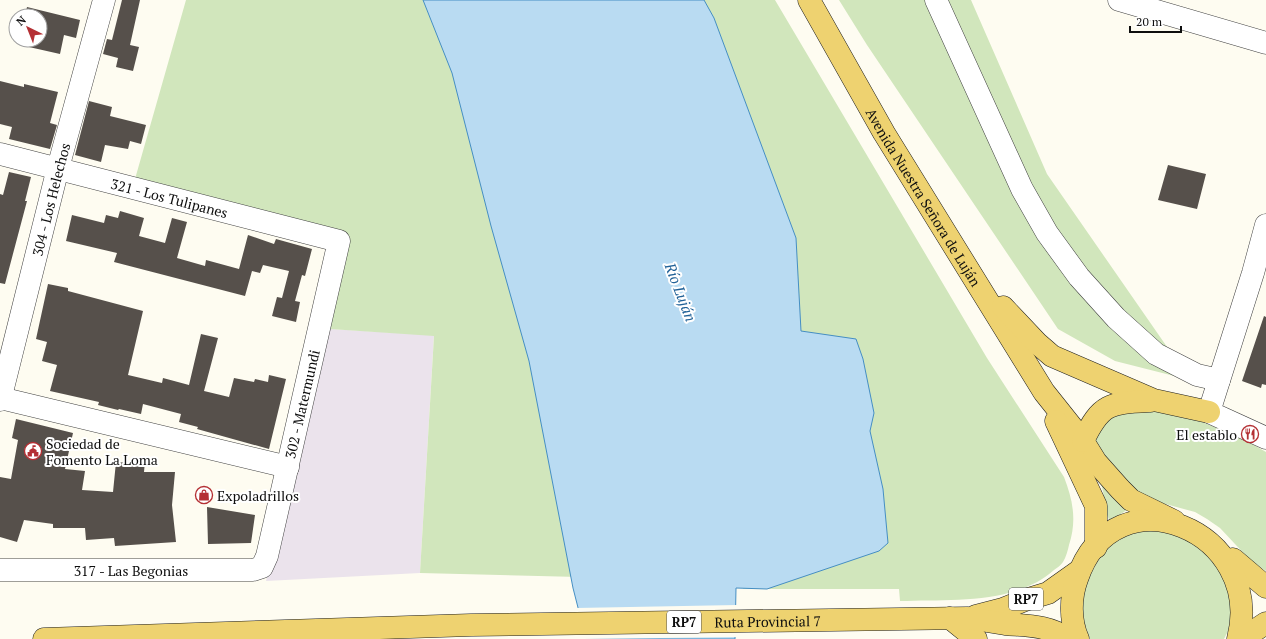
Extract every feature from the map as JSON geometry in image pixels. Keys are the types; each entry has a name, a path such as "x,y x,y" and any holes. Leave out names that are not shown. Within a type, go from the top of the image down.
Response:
{"main road":[{"name":"Avenida Nuestra Señora de Luján","path":"809,0 884,133 1044,392 1083,442 1096,462 1131,500 1174,521"},
{"path":"958,251 1010,316 1052,356 1154,400 1209,412"},
{"name":"Avenida Nuestra Señora de Luján","path":"1044,392 1064,441 1096,506 1096,547"},
{"path":"1083,442 1092,421 1105,408 1125,402 1154,400"},
{"name":"RP7","path":"1078,639 1073,620 1072,603 1074,587 1080,571 1096,547 1118,530 1132,524 1145,521 1174,521 1204,533 1217,542 1228,554 1266,587"},
{"name":"RP7","path":"1228,554 1238,572 1244,591 1244,618 1238,639"},
{"name":"Ruta Provincial 7","path":"959,618 1003,609 1048,593 1080,571"},
{"name":"Ruta Provincial 7","path":"44,639 471,626 897,618 959,618 1004,624 1037,625 1062,634 1068,639"},
{"path":"959,618 976,639"},
{"path":"1242,639 1266,623"}],"street":[{"name":"304 - Los Helechos","path":"0,399 58,168 104,0"},
{"path":"936,0 1022,189 1047,233 1079,277 1116,318 1156,354 1196,375 1219,380"},
{"path":"1119,0 1266,43"},
{"name":"321 - Los Tulipanes","path":"0,154 339,241"},
{"path":"1266,226 1260,274 1219,380 1209,412 1266,438"},
{"name":"302 - Matermundi","path":"262,567 267,556 339,241"},
{"path":"0,399 288,467"},
{"name":"317 - Las Begonias","path":"0,570 253,570 262,567"}],"shaded area":[{"path":"330,329 434,335 420,573 266,581"}],"green space":[{"path":"186,0 455,0 620,578 420,573 434,336 330,329 349,239 135,179"},
{"path":"572,0 775,0 987,358 1064,477 1072,502 1073,527 1066,556 1059,566 1038,581 1020,589 1001,595 960,600 900,601 899,589 743,589 756,498"},
{"path":"839,0 971,0 1047,174 1190,380 1115,361 1058,329 867,45"},
{"path":"1129,406 1186,415 1245,440 1266,452 1266,571 1250,560 1220,528 1207,519 1195,512 1158,502 1125,485 1095,442 1098,420"},
{"path":"1083,453 1127,510 1110,521 1102,487"},
{"path":"1142,528 1194,535 1232,587 1230,627 1224,639 1090,639 1082,618 1081,591 1107,545"}],"water":[{"name":"Río Luján","path":"423,0 704,0 714,18 796,238 801,331 856,339 863,359 874,413 870,431 883,489 888,543 879,551 767,589 736,588 735,639 586,639 573,588 529,361 491,226 452,73"}],"pier":[{"path":"737,605 737,637 584,639 576,608"}],"building":[{"path":"122,0 140,0 130,45 139,47 133,71 116,67 118,58 103,54 107,39 112,40"},
{"path":"48,12 80,20 76,38 64,35 60,54 33,48 48,48"},
{"path":"0,81 24,87 24,84 58,92 50,123 57,125 50,149 9,139 12,127 0,124"},
{"path":"89,101 112,107 110,116 146,125 141,144 130,141 128,149 105,145 101,162 75,155"},
{"path":"1168,165 1206,174 1197,209 1158,200"},
{"path":"9,172 31,177 25,201 27,201 5,284 0,283 0,194 3,195"},
{"path":"120,211 144,218 139,236 165,243 172,218 187,222 177,258 205,266 206,260 239,269 248,235 274,244 276,239 312,249 305,276 302,275 295,301 300,302 296,322 272,316 277,297 282,298 289,271 263,265 260,273 252,271 245,296 114,262 117,253 66,241 72,215 104,223 106,215 118,218"},
{"path":"48,284 68,288 68,291 143,311 128,375 162,383 163,378 189,385 201,334 218,338 204,391 229,397 234,378 254,382 255,379 268,382 269,375 286,379 269,449 197,429 198,427 179,422 181,414 143,404 141,414 118,410 98,405 99,402 50,391 57,365 42,361 47,342 36,339"},
{"path":"1264,316 1266,317 1266,385 1262,384 1261,388 1242,381"},
{"path":"16,419 73,433 65,469 85,471 82,490 113,492 116,462 130,463 130,459 145,461 144,472 175,472 172,505 176,542 115,546 114,538 86,540 85,528 53,528 53,524 24,520 17,542 0,537 0,477 11,479 18,440 12,438"},
{"path":"207,507 255,515 251,543 208,544"}],"place":[{"name":"El establo","path":"1250,434"},
{"name":"Sociedad de Fomento La Loma","path":"33,451"},
{"name":"Expoladrillos","path":"204,495"}]}
